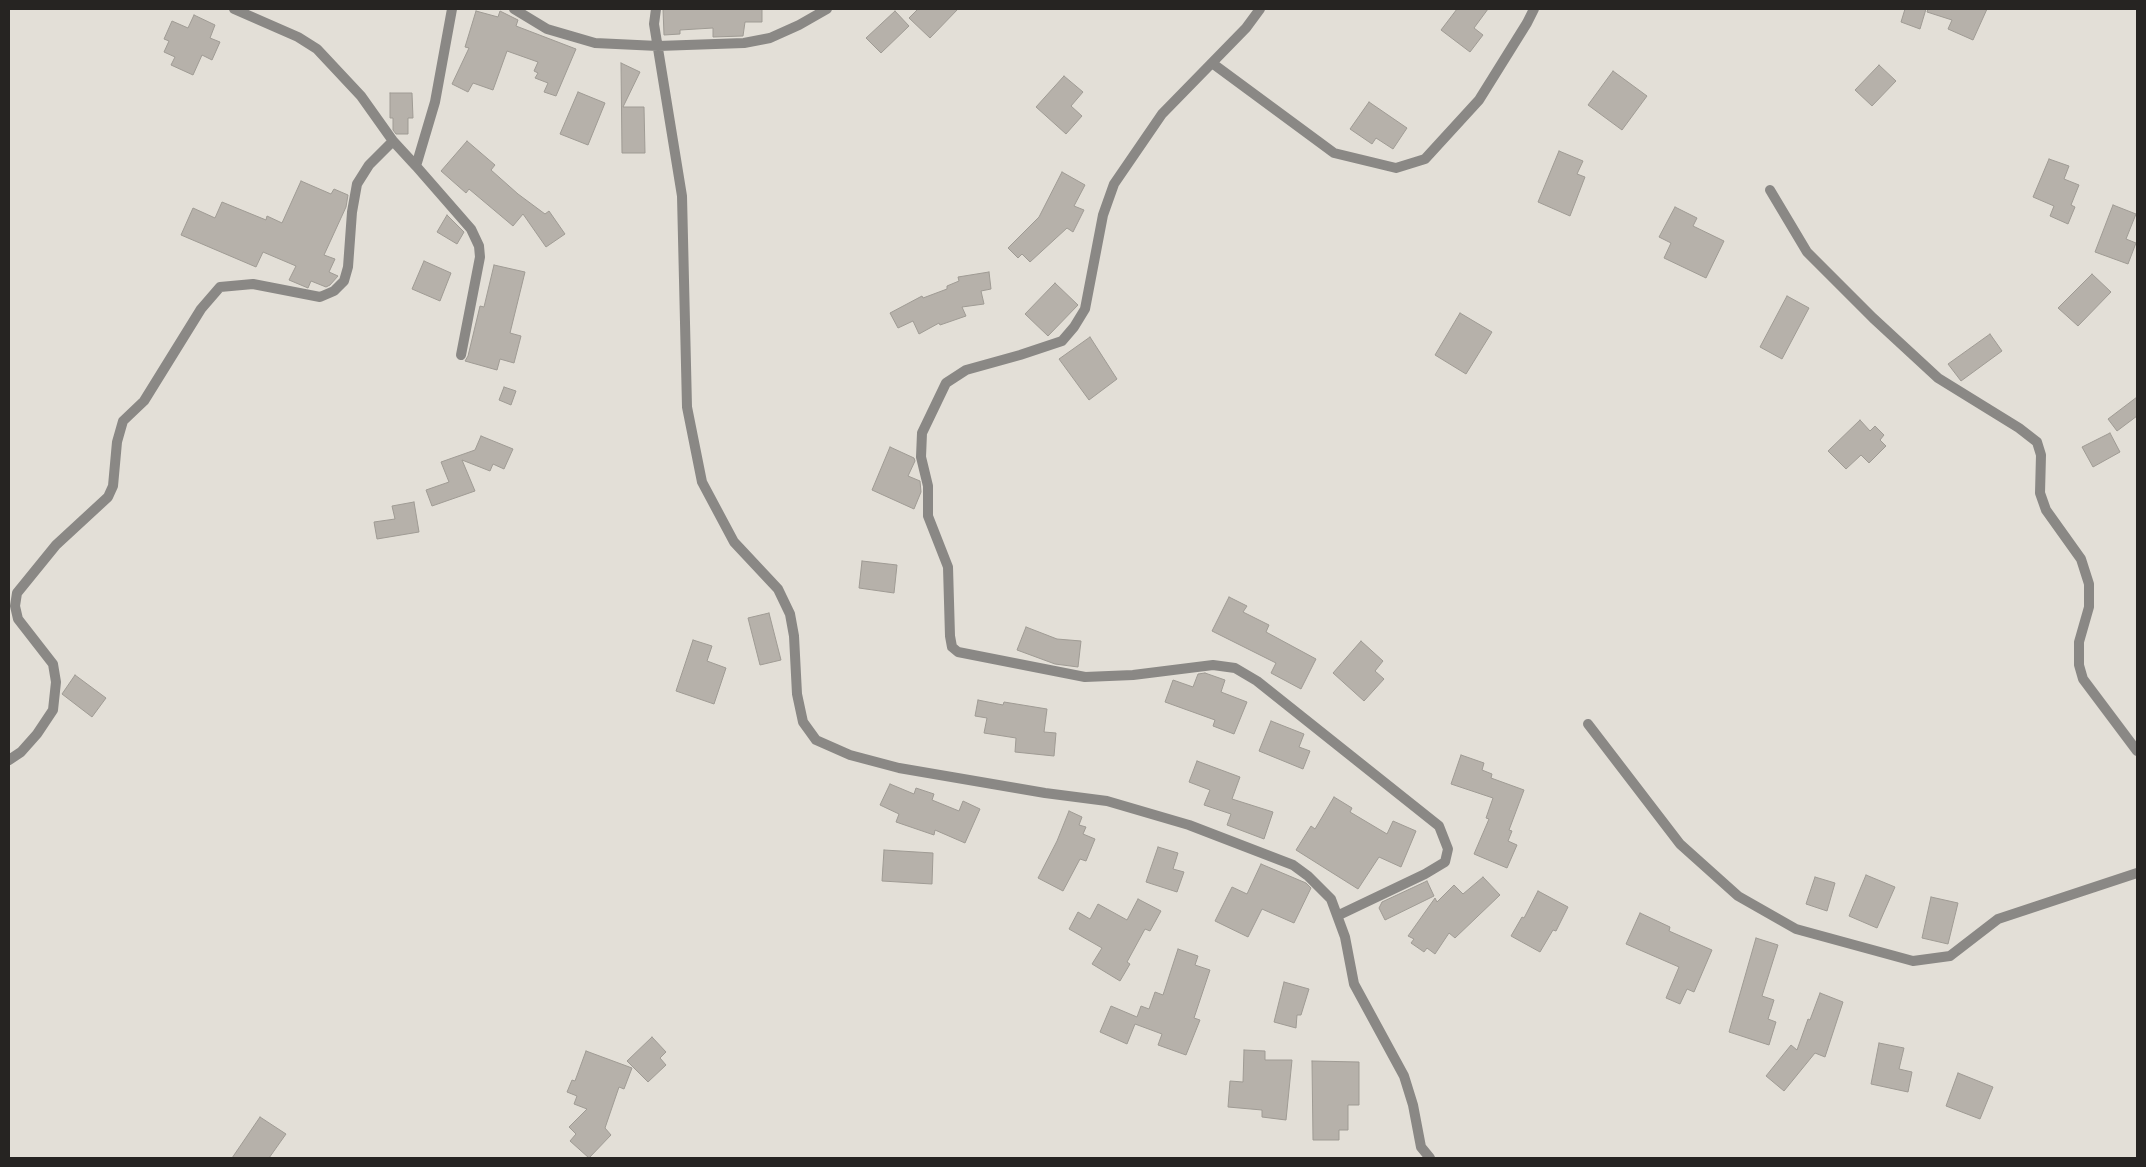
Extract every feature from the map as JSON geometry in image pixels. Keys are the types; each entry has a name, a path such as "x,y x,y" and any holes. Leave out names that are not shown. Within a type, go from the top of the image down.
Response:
{"street":[{"path":"234,9 298,37 317,49 361,96 393,141 471,229 479,246 480,257 461,355"},
{"path":"416,166 435,102 452,9"},
{"path":"514,9 547,29 595,43 658,46 744,42 770,38 799,25 826,9"},
{"path":"656,9 654,24 682,196 687,407 702,482 734,542 778,589 790,614 794,636 797,694 803,722 816,740 850,755 899,768 1046,793 1107,801 1189,825 1293,865 1308,876 1332,900 1345,937 1354,984 1404,1076 1413,1105 1421,1147 1430,1158"},
{"path":"1260,9 1246,28 1162,114 1114,184 1103,215 1084,309 1074,328 1062,341 966,370 946,383 922,433 921,457 928,486 928,516 948,567 950,636 952,647 958,652 1085,677 1133,675 1213,665 1235,668 1257,681 1439,826 1448,849 1446,862 1425,874 1338,915"},
{"path":"1212,63 1334,153 1396,168 1425,159 1479,100 1534,9"},
{"path":"9,760 21,752 37,734 53,710 56,682 53,664 18,619 15,606 17,593 56,545 108,498 113,486 117,442 123,421 144,401 184,334 201,309 220,287 253,284 320,297 334,292 344,281 348,267 352,212 357,184 369,165 393,141"},
{"path":"1770,190 1808,252 1873,318 1938,378 2019,428 2037,442 2041,455 2040,493 2046,510 2081,559 2089,584 2089,607 2079,642 2079,665 2083,679 2137,751"},
{"path":"1588,724 1680,844 1738,896 1796,929 1913,961 1950,956 1998,919 2137,873"}],"building":[{"path":"663,9 762,9 762,22 745,22 743,36 713,37 713,28 680,30 680,34 664,35"},
{"path":"918,9 958,9 930,38 909,18"},
{"path":"1457,9 1488,9 1474,28 1483,35 1470,52 1441,30"},
{"path":"1905,9 1926,9 1920,29 1901,22"},
{"path":"1928,9 1987,9 1973,40 1948,29 1952,20 1927,12"},
{"path":"476,11 498,17 500,11 518,20 516,26 576,49 556,96 544,92 548,83 535,78 538,73 534,71 538,62 507,51 493,90 473,83 468,92 452,84 469,48 465,47"},
{"path":"895,11 909,26 881,53 866,38"},
{"path":"194,15 215,25 210,38 220,42 212,60 202,55 193,75 171,65 175,57 164,52 169,41 164,39 172,21 188,28"},
{"path":"621,63 640,72 623,107 644,107 645,153 622,153"},
{"path":"1879,65 1896,81 1872,106 1855,90"},
{"path":"1613,71 1647,96 1622,130 1588,105"},
{"path":"1064,76 1083,92 1071,106 1082,116 1066,134 1036,107"},
{"path":"578,92 605,103 588,145 560,134"},
{"path":"390,93 412,93 413,118 408,118 408,134 396,134 393,130 393,118 390,118"},
{"path":"1369,102 1407,128 1393,149 1376,138 1372,144 1350,129"},
{"path":"467,141 495,165 491,170 518,194 545,214 549,211 565,234 546,247 523,214 513,226 469,189 466,193 441,171"},
{"path":"1559,151 1583,161 1577,174 1585,177 1570,216 1538,202"},
{"path":"2049,159 2069,166 2064,179 2079,185 2071,205 2075,207 2068,224 2050,216 2054,206 2033,197"},
{"path":"1062,172 1085,185 1074,206 1084,210 1073,232 1067,228 1030,262 1022,254 1018,258 1008,248 1039,217"},
{"path":"301,181 331,194 334,189 348,195 346,207 324,255 335,259 329,272 338,276 326,287 311,281 308,288 289,280 296,266 263,252 256,267 181,235 193,208 215,218 222,202 266,220 267,216 282,223"},
{"path":"2113,205 2136,214 2126,239 2136,243 2128,264 2095,252"},
{"path":"1675,207 1697,218 1693,226 1724,241 1706,278 1664,258 1671,243 1659,237"},
{"path":"447,215 464,232 457,244 437,232"},
{"path":"424,261 451,273 440,301 412,289"},
{"path":"494,265 525,272 510,333 521,336 514,363 500,359 497,370 465,361 468,356 480,306 484,307"},
{"path":"989,272 991,289 981,291 984,304 962,307 966,316 940,325 939,323 919,334 913,321 898,328 890,313 922,296 923,298 947,289 947,286 959,281 958,277"},
{"path":"2092,274 2111,292 2078,326 2058,308"},
{"path":"1055,283 1078,305 1048,336 1025,314"},
{"path":"1787,296 1809,308 1782,359 1760,347"},
{"path":"1460,313 1492,332 1466,374 1435,355"},
{"path":"1990,334 2002,351 1961,381 1948,364"},
{"path":"1090,337 1117,379 1089,400 1059,359"},
{"path":"504,387 516,391 511,405 499,400"},
{"path":"2137,397 2137,416 2117,431 2108,419"},
{"path":"1860,420 1870,431 1875,426 1884,435 1880,440 1886,446 1869,463 1861,455 1846,469 1828,451"},
{"path":"2110,433 2120,452 2093,467 2082,447"},
{"path":"481,436 513,449 504,469 493,464 490,471 462,460 475,491 432,506 426,490 449,482 441,462 475,450"},
{"path":"890,447 914,458 915,461 908,476 920,481 921,492 914,509 872,490"},
{"path":"414,502 419,532 377,539 374,522 395,519 392,506"},
{"path":"862,561 897,565 894,593 859,588"},
{"path":"1229,597 1247,606 1243,612 1269,625 1266,632 1316,659 1301,689 1271,673 1276,663 1212,631"},
{"path":"769,613 781,660 760,665 748,618"},
{"path":"1026,627 1057,639 1081,641 1078,667 1055,664 1017,650"},
{"path":"693,640 712,646 707,661 726,668 714,704 676,691"},
{"path":"1361,641 1383,661 1375,671 1384,679 1364,701 1333,673"},
{"path":"1205,673 1225,680 1221,692 1247,702 1234,734 1213,726 1215,720 1165,702 1173,680 1193,687 1198,674"},
{"path":"75,675 106,698 92,717 62,694"},
{"path":"978,700 1003,705 1004,702 1047,709 1044,732 1056,733 1054,756 1015,752 1016,738 984,733 987,718 975,716"},
{"path":"1271,721 1304,734 1299,747 1310,751 1303,769 1259,751"},
{"path":"1461,755 1484,763 1482,770 1492,774 1491,778 1524,790 1509,830 1512,831 1508,841 1517,845 1507,868 1474,854 1489,819 1486,818 1493,798 1451,784"},
{"path":"1197,761 1240,777 1232,799 1273,812 1264,839 1227,825 1231,814 1204,805 1210,790 1189,782"},
{"path":"890,784 914,794 916,788 934,794 932,800 959,811 963,801 980,809 965,843 935,830 934,835 896,822 899,814 880,805"},
{"path":"1334,797 1352,808 1350,812 1387,834 1393,821 1416,831 1401,867 1379,857 1358,889 1296,850 1311,826 1315,829"},
{"path":"1069,811 1082,817 1079,825 1086,827 1083,834 1095,839 1086,861 1080,859 1063,891 1038,878 1057,841"},
{"path":"1158,847 1178,853 1173,869 1184,872 1177,892 1146,882"},
{"path":"884,850 933,853 932,884 882,881"},
{"path":"1261,864 1306,883 1311,888 1294,923 1262,909 1248,937 1215,921 1232,887 1247,894"},
{"path":"1866,875 1895,887 1877,928 1849,916"},
{"path":"1483,877 1500,895 1455,938 1449,933 1435,954 1427,948 1424,952 1411,943 1414,939 1408,936 1435,898 1437,902 1454,885 1463,894"},
{"path":"1815,877 1835,883 1827,911 1806,904"},
{"path":"1427,881 1434,896 1385,920 1379,908 1382,902"},
{"path":"1538,891 1568,907 1556,931 1553,930 1540,952 1511,936 1522,917 1524,918"},
{"path":"1931,897 1958,903 1948,944 1922,938"},
{"path":"1138,899 1161,911 1150,931 1145,929 1127,962 1130,964 1120,981 1092,964 1102,948 1069,929 1078,912 1090,919 1098,904 1127,920"},
{"path":"1640,913 1670,927 1669,931 1712,950 1694,992 1687,989 1680,1004 1666,998 1679,967 1626,944"},
{"path":"1756,938 1778,945 1762,996 1774,1000 1768,1019 1776,1022 1769,1045 1729,1032"},
{"path":"1178,949 1198,956 1195,965 1210,970 1194,1018 1200,1020 1186,1055 1158,1045 1162,1034 1135,1024 1127,1044 1100,1032 1111,1006 1137,1017 1141,1006 1149,1009 1155,992 1163,995"},
{"path":"1284,982 1309,989 1301,1015 1297,1015 1296,1028 1274,1022"},
{"path":"1820,993 1843,1002 1825,1057 1815,1053 1784,1091 1766,1076 1791,1045 1797,1050"},
{"path":"652,1037 666,1052 660,1058 666,1065 648,1082 627,1061"},
{"path":"1879,1043 1904,1048 1899,1069 1912,1072 1908,1092 1871,1084"},
{"path":"1244,1050 1265,1051 1265,1060 1292,1060 1286,1120 1262,1117 1262,1110 1228,1107 1230,1081 1243,1082"},
{"path":"586,1051 632,1068 624,1089 619,1087 605,1128 611,1135 589,1158 570,1141 576,1134 569,1127 587,1109 574,1104 577,1096 567,1092 572,1080 575,1081"},
{"path":"1312,1061 1359,1062 1359,1105 1348,1105 1348,1130 1339,1130 1339,1140 1313,1140"},
{"path":"1958,1073 1993,1087 1980,1119 1946,1106"},
{"path":"260,1117 286,1134 269,1158 232,1158"}]}
